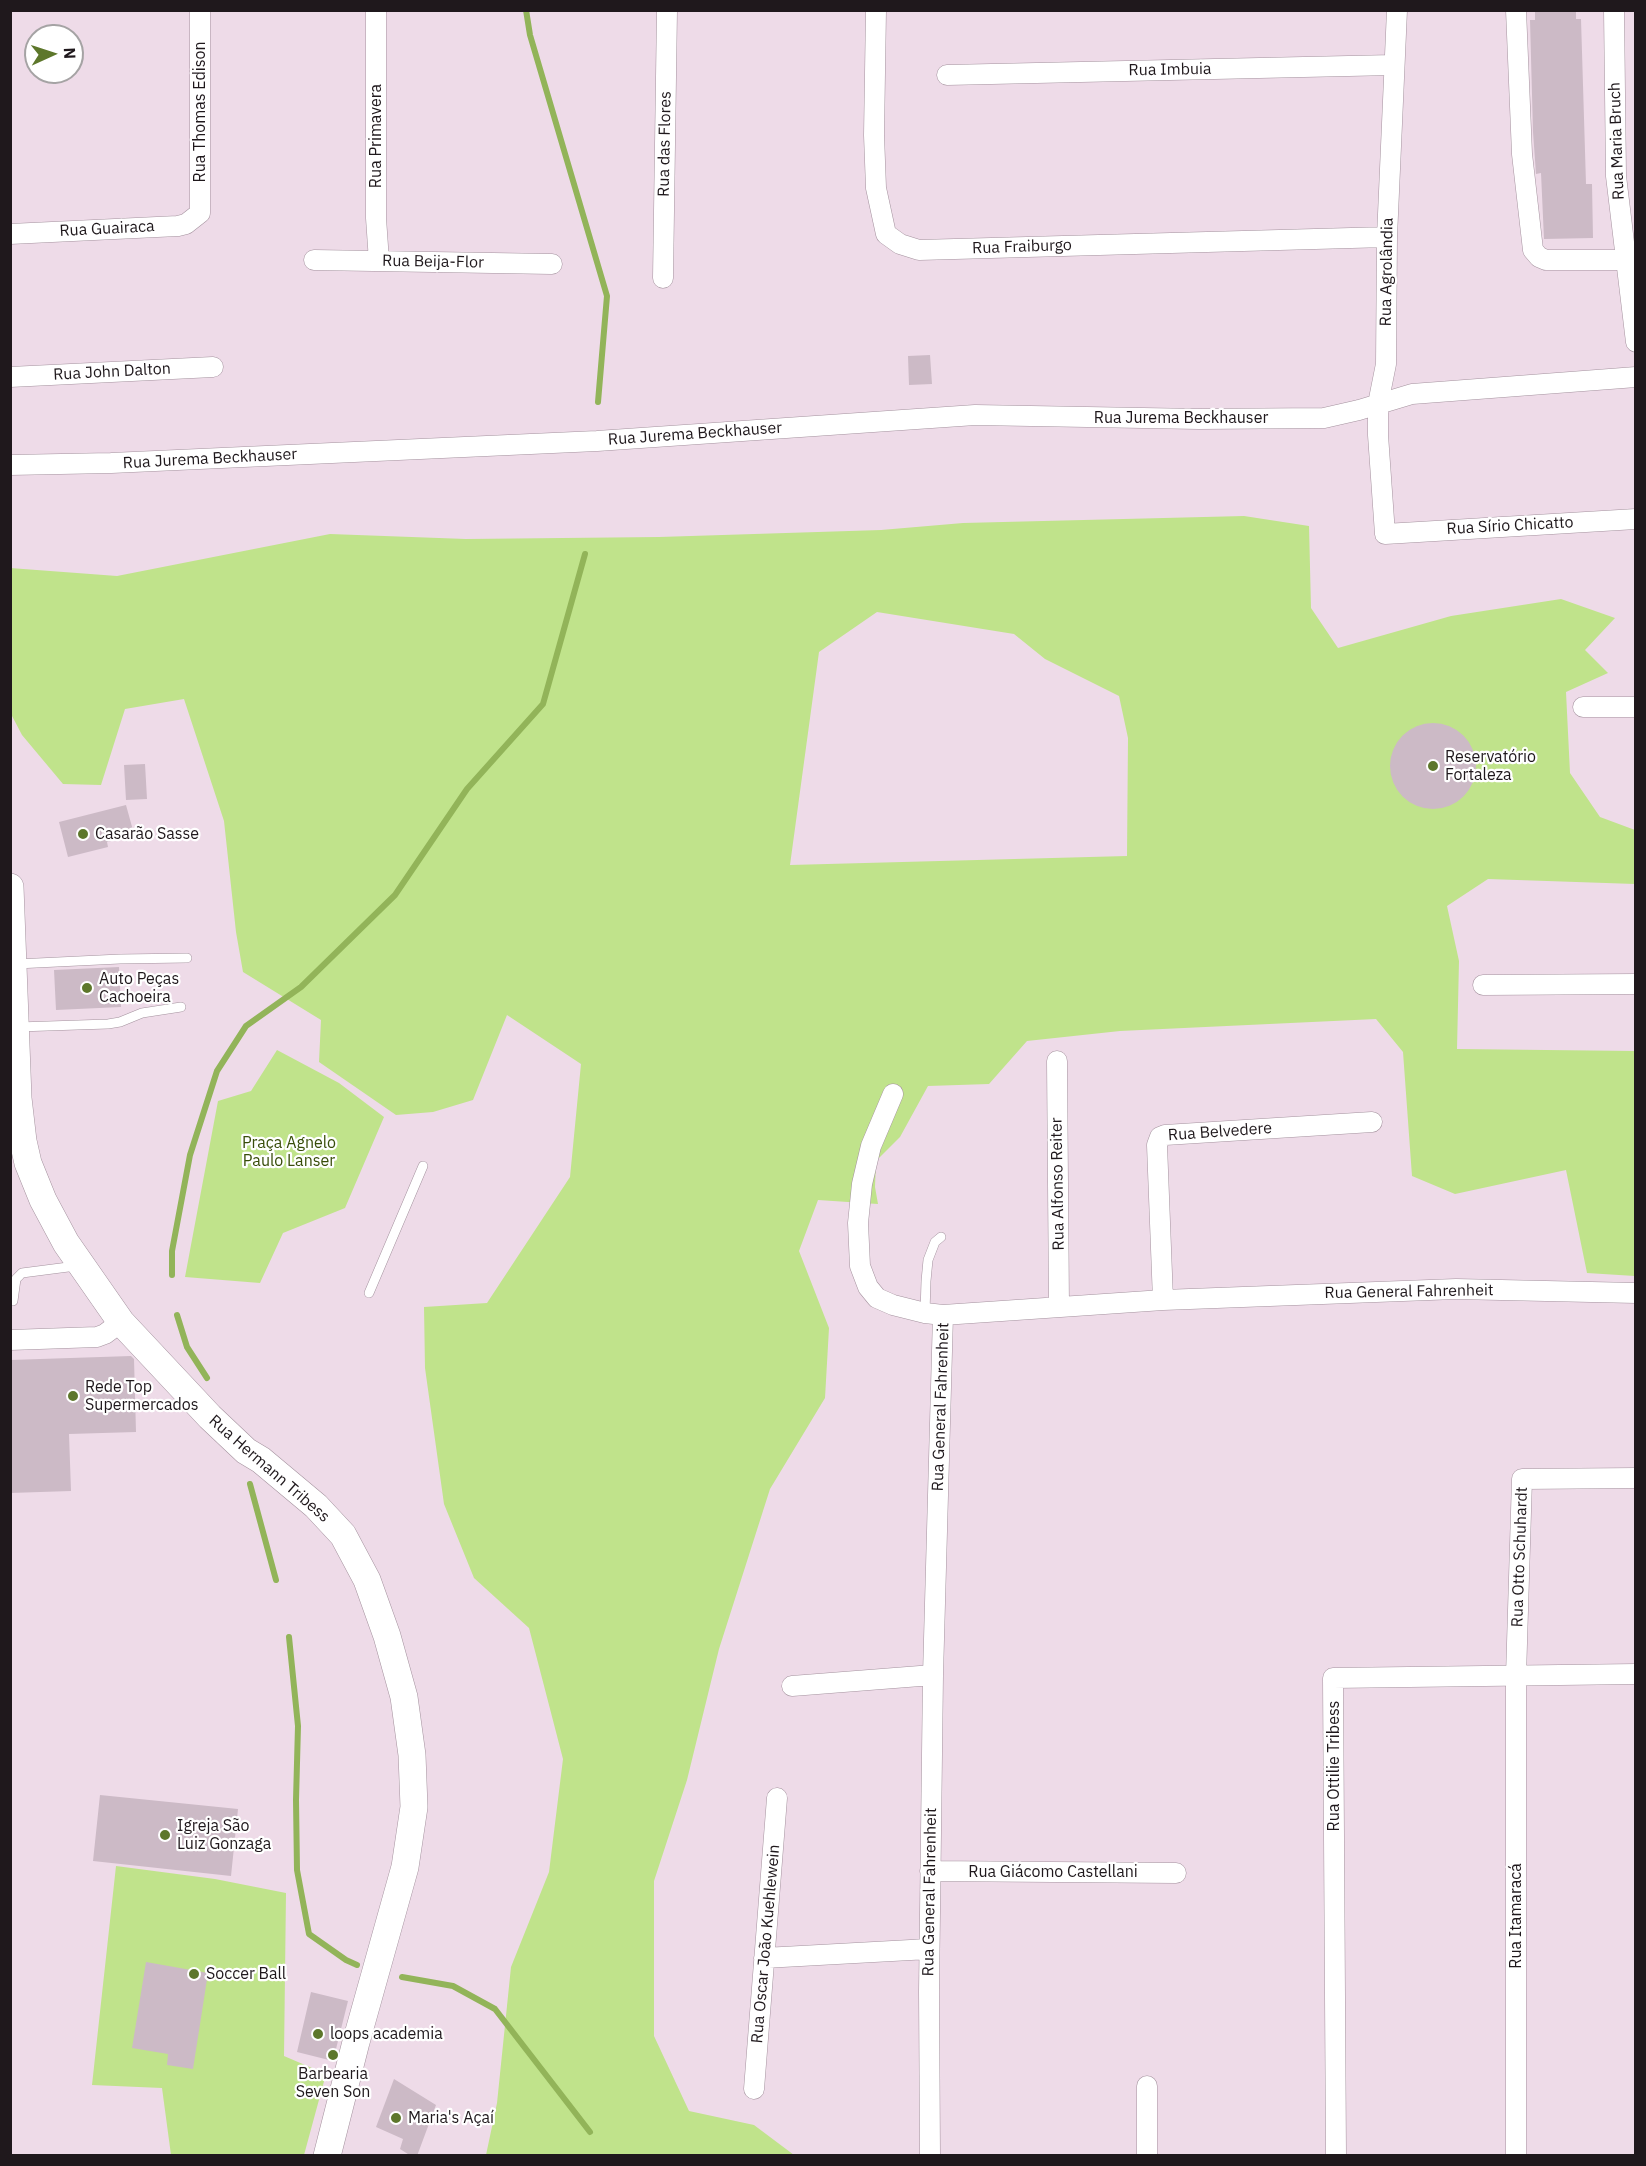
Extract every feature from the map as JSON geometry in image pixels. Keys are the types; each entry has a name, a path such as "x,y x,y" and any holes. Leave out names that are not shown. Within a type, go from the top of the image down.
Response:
{"main road":[{"name":"Rua Hermann Tribess","path":"10,887 18,1098 16,1141 43,1200 66,1243 121,1322 210,1418 246,1451 261,1460 316,1506 343,1535 367,1580 387,1636 404,1697 412,1755 414,1807 405,1868 356,2042 327,2156"}],"street":[{"name":"Rua Thomas Edison","path":"200,10 201,213"},
{"name":"Rua Primavera","path":"376,10 376,218 379,261"},
{"name":"Rua das Flores","path":"663,278 667,10"},
{"name":"Rua Fraiburgo","path":"876,10 874,135 876,188 886,234 900,244 919,250 1387,237"},
{"name":"Rua Agrolândia","path":"1385,534 1378,404 1386,364 1387,237 1397,10"},
{"path":"1516,10 1522,154 1533,250 1539,257 1546,260 1626,260"},
{"name":"Rua Maria Bruch","path":"1614,10 1616,176 1635,342"},
{"name":"Rua Imbuia","path":"947,75 1393,65"},
{"name":"Rua Guairaca","path":"10,234 178,226 186,224 201,213"},
{"name":"Rua Beija-Flor","path":"314,260 552,264"},
{"name":"Rua John Dalton","path":"10,377 213,367"},
{"name":"Rua Jurema Beckhauser","path":"10,465 597,441 975,415 1199,419 1324,418 1412,394 1635,377"},
{"name":"Rua Sírio Chicatto","path":"1385,534 1635,519"},
{"path":"1583,706 1635,707"},
{"path":"1483,985 1635,984"},
{"name":"Rua Alfonso Reiter","path":"1056,1061 1059,1307"},
{"path":"893,1094 871,1146 862,1184 858,1223 860,1266 868,1287 877,1298 893,1305 934,1314"},
{"name":"Rua Belvedere","path":"1163,1300 1157,1145 1160,1137 1371,1122"},
{"name":"Rua General Fahrenheit","path":"930,2156 929,1949 933,1675 934,1314 1163,1300 1456,1289 1635,1293"},
{"path":"10,1340 97,1337 121,1322"},
{"name":"Rua Otto Schuhardt","path":"1516,1676 1522,1479 1635,1478"},
{"name":"Rua Ottilie Tribess","path":"1336,2156 1333,1678 1635,1674"},
{"path":"792,1686 933,1675"},
{"name":"Rua Itamaracá","path":"1516,1676 1516,2156"},
{"name":"Rua Oscar João Kuehlewein","path":"754,2090 777,1798"},
{"name":"Rua Giácomo Castellani","path":"930,1871 1176,1873"},
{"path":"764,1958 929,1949"},
{"path":"1147,2086 1147,2156"}],"lane":[{"path":"14,964 100,959 187,958"},
{"path":"16,1027 108,1024 142,1013 181,1007"},
{"path":"369,1293 423,1166"},
{"path":"934,1314 926,1281 928,1260 934,1242 941,1237"},
{"path":"13,1301 16,1278 22,1273 82,1265"}],"green space":[{"path":"1244,516 1309,526 1311,608 1338,648 1451,616 1561,599 1615,618 1585,650 1608,673 1566,692 1570,773 1600,817 1635,830 1635,884 1488,879 1447,906 1459,961 1457,1049 1635,1051 1635,1276 1587,1273 1566,1170 1455,1194 1412,1176 1403,1052 1376,1019 1120,1031 1027,1041 989,1084 928,1086 900,1137 876,1161 875,1187 878,1204 818,1200 799,1251 829,1328 825,1398 770,1489 719,1649 687,1780 654,1881 654,2036 689,2111 754,2125 794,2155 486,2155 497,2103 511,1967 549,1872 563,1759 529,1628 474,1578 444,1504 425,1368 424,1307 487,1303 570,1177 581,1064 507,1015 473,1100 433,1112 396,1115 319,1062 321,1020 243,972 236,932 224,821 184,699 125,709 101,785 63,784 22,735 11,714 10,568 117,576 330,534 466,539 659,537 881,530 963,523","holes":["877,612 1014,634 1045,659 1119,696 1128,738 1127,856 790,865 819,652"]},
{"name":"Praça Agnelo Paulo Lanser","path":"277,1050 339,1083 384,1117 345,1208 283,1233 260,1283 185,1277 218,1101 251,1091"},
{"name":"Soccer Ball","path":"116,1866 215,1879 286,1893 284,2056 326,2074 304,2155 171,2155 162,2088 92,2085"}],"building":[{"path":"1535,10 1576,10 1576,19 1581,19 1586,184 1592,184 1593,238 1544,239 1541,173 1536,174 1533,132 1530,20 1535,20"},
{"path":"930,355 932,384 909,385 908,356"},
{"name":"Reservatório Fortaleza","path":"1433,723 1457,730 1469,742 1476,766 1469,790 1457,802 1433,809 1409,802 1397,790 1390,766 1397,742 1409,730"},
{"path":"145,764 147,799 126,800 124,765"},
{"name":"Casarão Sasse","path":"126,805 134,834 107,842 108,847 68,857 59,822"},
{"name":"Auto Peças Cachoeira","path":"119,967 121,1007 56,1010 54,970"},
{"name":"Rede Top Supermercados","path":"131,1356 134,1359 136,1432 69,1434 71,1491 10,1493 10,1360"},
{"name":"Igreja São Luiz Gonzaga","path":"100,1795 238,1809 231,1876 93,1861"},
{"path":"146,1962 208,1973 193,2069 167,2065 168,2054 132,2048"},
{"path":"311,1992 348,2001 333,2061 297,2052"},
{"path":"394,2079 436,2105 417,2156 411,2156 400,2149 403,2139 376,2127"}],"waterway":[{"path":"526,10 530,35 607,296 598,402"},
{"path":"172,1275 172,1251 190,1155 217,1071 246,1026 301,987 395,895 467,789 543,704 585,554"},
{"path":"177,1315 187,1347 207,1378"},
{"path":"250,1484 276,1580"},
{"path":"289,1637 298,1726 297,1870 309,1934 357,1965"},
{"path":"402,1977 453,1986 495,2009 590,2132"}],"place":[{"name":"Reservatório Fortaleza","path":"1433,766"},
{"name":"Casarão Sasse","path":"83,834"},
{"name":"Auto Peças Cachoeira","path":"87,988"},
{"name":"Rede Top Supermercados","path":"73,1396"},
{"name":"Igreja São Luiz Gonzaga","path":"165,1835"},
{"name":"Soccer Ball","path":"194,1974"},
{"name":"loops academia","path":"318,2034"},
{"name":"Barbearia Seven Son","path":"333,2055"},
{"name":"Maria's Açaí","path":"396,2118"}]}
